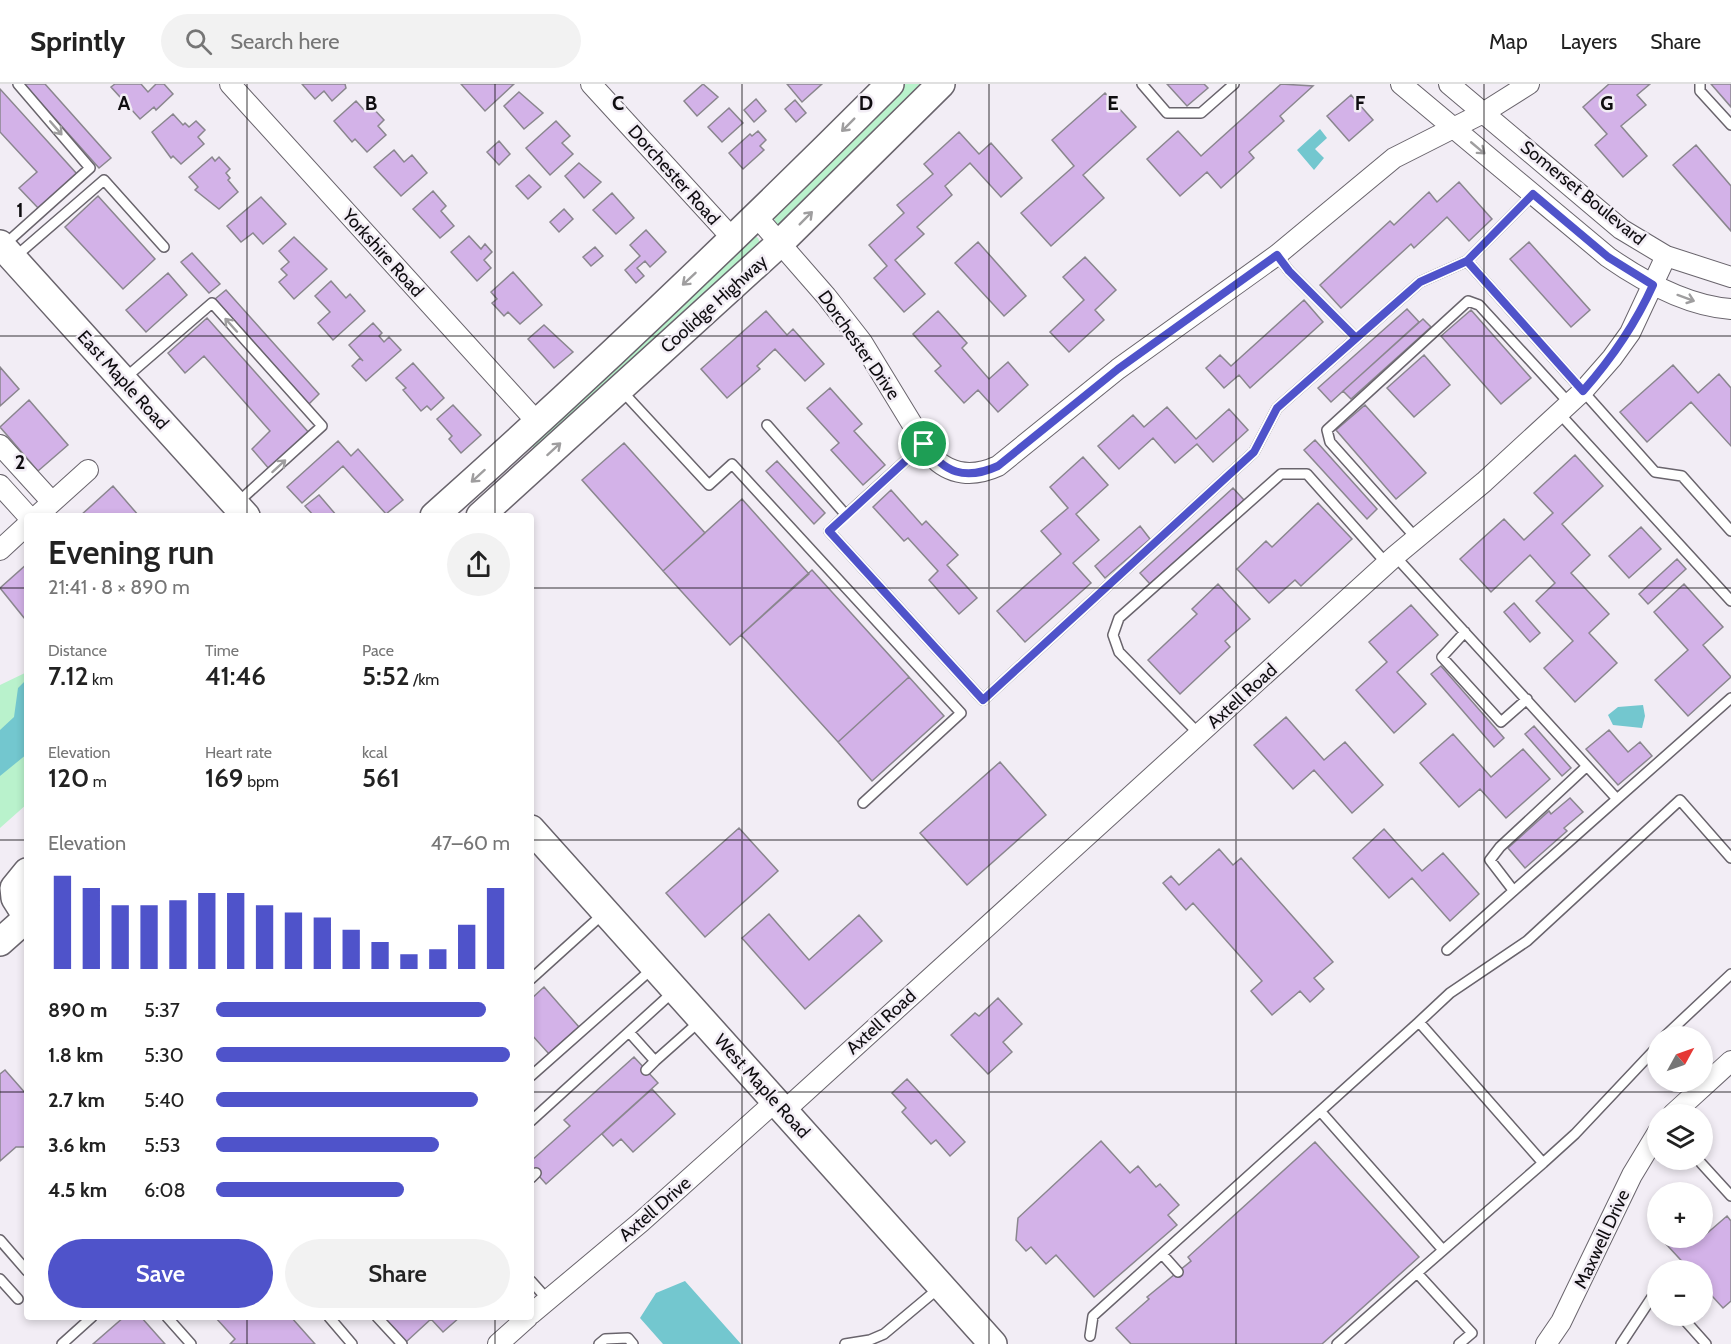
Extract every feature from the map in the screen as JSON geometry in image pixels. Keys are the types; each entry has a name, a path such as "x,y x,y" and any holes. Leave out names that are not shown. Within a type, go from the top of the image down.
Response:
{"main road":[{"name":"Coolidge Highway","path":"437,513 757,217 890,84"},
{"name":"Coolidge Highway","path":"483,513 780,243 941,84"},
{"name":"East Maple Road","path":"5,250 241,510"},
{"path":"510,448 530,471"},
{"name":"West Maple Road","path":"534,832 993,1344"},
{"path":"0,878 24,859"},
{"path":"24,876 14,888 15,898 24,912"},
{"path":"0,942 24,920"}],"street":[{"name":"Yorkshire Road","path":"230,84 537,423"},
{"name":"Dorchester Road","path":"591,84 733,239"},
{"name":"Somerset Boulevard","path":"1401,84 1608,257 1653,285 1690,300 1731,309"},
{"name":"Somerset Boulevard","path":"1449,84 1621,228 1666,256 1731,277"},
{"path":"1277,255 1394,158 1483,113 1528,84"},
{"path":"757,217 780,243"},
{"name":"Dorchester Drive","path":"780,243 826,296 868,351 924,444 940,465 959,473 986,472 998,466 1118,369 1277,255"},
{"name":"Axtell Road","path":"780,1106 1199,734 1391,560 1484,482 1571,403 1612,358 1630,333 1666,256"},
{"path":"0,445 52,502"},
{"path":"40,513 88,470"},
{"path":"0,485 25,513"},
{"path":"0,550 24,528"},
{"path":"1684,1104 1731,1061"},
{"name":"Axtell Drive","path":"534,1312 780,1106"},
{"name":"Maxwell Drive","path":"1545,1344 1561,1322 1632,1175 1647,1150"},
{"name":"Axtell Drive","path":"498,1344 525,1320"}],"lane":[{"path":"5,250 90,168 18,84"},
{"path":"1142,84 1167,113 1201,113 1228,86"},
{"path":"1700,84 1700,91 1731,124"},
{"path":"5,250 104,180 164,247"},
{"path":"924,444 829,531 983,700 1254,452 1277,408 1420,282 1467,261 1533,194"},
{"path":"1277,255 1289,271 1356,338"},
{"path":"1467,261 1571,403 1731,601"},
{"path":"1416,538 1330,442 1327,430 1468,301 1479,305 1571,403 1655,472 1682,476 1731,531"},
{"path":"123,380 212,303 322,426 241,510"},
{"path":"620,389 709,485 732,464 961,713 863,803"},
{"path":"767,425 846,515"},
{"path":"1199,734 1119,652 1113,635 1119,618 1281,474 1307,474 1465,632 1617,799"},
{"path":"1465,632 1442,657 1501,722 1527,699"},
{"path":"1447,950 1731,698"},
{"path":"1513,890 1490,861 1500,847 1587,766"},
{"path":"1090,1336 1093,1316 1450,993 1527,941 1680,800 1731,858"},
{"path":"534,976 606,912"},
{"path":"534,1072 654,966"},
{"path":"1676,1026 1731,974"},
{"path":"534,1118 676,990"},
{"path":"646,1070 702,1019"},
{"path":"1419,1022 1543,1163"},
{"path":"629,1032 655,1061"},
{"path":"1337,1344 1575,1134 1647,1058"},
{"path":"1321,1112 1443,1250"},
{"path":"1707,1170 1731,1196"},
{"path":"0,1240 24,1268"},
{"path":"1162,1254 1178,1272"},
{"path":"1417,1273 1472,1333 1459,1344"},
{"path":"0,1279 18,1299"},
{"path":"534,1284 547,1299"},
{"path":"846,1344 870,1340 884,1334 941,1287"},
{"path":"1621,1344 1647,1305"},
{"path":"62,1344 89,1320"},
{"path":"170,1320 191,1344"},
{"path":"332,1320 352,1344"},
{"path":"380,1320 402,1344"},
{"path":"1690,1326 1706,1344"},
{"path":"599,1344 604,1339 628,1338 633,1344"}],"green space":[{"path":"904,84 926,84 780,225 776,223 773,216"},
{"path":"753,235 758,238 761,245 534,450 532,445 586,396 611,366"},
{"path":"24,673 24,807 0,828 0,685"}],"water":[{"path":"1320,129 1327,138 1315,149 1324,158 1314,170 1297,150"},
{"path":"24,682 24,756 0,776 0,730 14,717 18,688"},
{"path":"1643,705 1645,716 1642,728 1613,725 1608,715 1618,707"},
{"path":"685,1281 741,1344 663,1344 640,1318 656,1293"}],"building":[{"path":"24,84 45,84 111,158 99,168"},
{"path":"115,84 141,84 148,92 156,84 164,84 173,94 156,110 154,107 140,119 111,87"},
{"path":"302,84 345,84 346,88 332,101 324,91 315,99"},
{"path":"461,84 514,84 485,111"},
{"path":"703,84 718,97 697,116 684,101"},
{"path":"787,84 822,84 802,102"},
{"path":"1167,84 1204,84 1208,88 1187,106"},
{"path":"1281,84 1313,86 1280,116 1284,121 1249,152 1254,158 1221,188 1207,172 1180,196 1147,159 1178,131 1201,156"},
{"path":"1609,84 1650,84 1637,95 1646,105 1621,126 1647,156 1623,177 1595,145 1607,134 1583,107"},
{"path":"1711,84 1731,84 1731,107"},
{"path":"0,89 77,174 39,209 19,188 37,172 0,132"},
{"path":"519,92 543,113 524,129 504,106"},
{"path":"1105,93 1136,127 1083,175 1104,198 1051,246 1021,213 1074,166 1052,140"},
{"path":"1351,95 1373,120 1349,141 1327,116"},
{"path":"756,99 766,111 754,122 744,110"},
{"path":"795,100 806,113 796,122 785,109"},
{"path":"356,101 365,111 371,106 384,120 378,126 386,135 367,152 355,139 352,142 334,121"},
{"path":"729,108 743,123 722,142 708,127"},
{"path":"173,114 183,125 185,123 189,127 196,121 205,130 198,137 204,144 181,164 173,156 171,158 152,132"},
{"path":"556,121 570,136 562,143 573,154 550,175 526,148"},
{"path":"758,131 766,140 760,146 764,150 743,169 729,153 750,134 752,136"},
{"path":"959,132 979,154 991,143 1022,178 1001,197 970,163 945,186 952,195 917,227 924,234 895,260 925,294 904,312 874,278 887,266 869,245 904,213 897,205 933,174 924,164"},
{"path":"499,141 510,154 499,165 487,152"},
{"path":"1696,145 1731,186 1731,231 1673,165"},
{"path":"394,150 404,162 412,155 427,173 401,196 374,167"},
{"path":"212,157 215,161 219,157 230,169 226,173 230,178 228,180 238,192 219,209 195,190 198,187 189,177"},
{"path":"579,163 601,182 584,198 565,176"},
{"path":"529,175 541,187 528,199 516,186"},
{"path":"1459,182 1492,219 1469,241 1447,217 1414,248 1411,244 1341,308 1320,285 1390,221 1394,225 1429,192 1437,202"},
{"path":"433,191 446,206 441,211 454,226 440,238 413,209"},
{"path":"612,193 634,218 616,234 593,210"},
{"path":"98,196 155,259 123,289 65,227"},
{"path":"261,197 286,224 263,244 253,233 241,242 227,226"},
{"path":"564,209 573,219 559,232 550,222"},
{"path":"646,230 666,252 650,267 645,261 637,268 644,276 636,283 625,270 640,256 630,245"},
{"path":"469,236 481,249 485,244 492,252 484,260 491,268 477,281 451,252"},
{"path":"294,237 327,269 294,299 279,282 287,275 281,269 289,262 279,251"},
{"path":"978,242 1026,296 1004,316 955,263"},
{"path":"1529,242 1590,310 1571,327 1510,259"},
{"path":"595,247 603,256 591,266 583,257"},
{"path":"192,253 220,284 209,293 181,262"},
{"path":"1085,257 1116,290 1095,310 1104,320 1069,352 1050,332 1084,300 1063,277"},
{"path":"513,272 542,305 520,324 508,312 504,316 492,303 497,299 491,292"},
{"path":"168,273 187,295 146,332 126,310"},
{"path":"331,281 346,298 350,294 365,311 333,340 318,323 330,312 315,296"},
{"path":"226,290 319,394 309,404 215,299"},
{"path":"1304,300 1323,322 1250,388 1239,375 1224,388 1206,368 1220,355 1231,366"},
{"path":"1407,309 1419,322 1331,402 1318,388"},
{"path":"1471,310 1531,378 1501,404 1441,336"},
{"path":"766,311 787,335 793,329 824,364 805,381 775,349 757,366 760,369 727,398 701,369"},
{"path":"938,311 967,343 962,348 989,379 1008,362 1028,385 998,412 978,390 964,403 935,371 941,366 913,334"},
{"path":"207,318 310,434 270,470 252,449 270,431 204,356 185,373 168,353"},
{"path":"1423,319 1431,327 1351,399 1343,391"},
{"path":"373,323 382,333 379,336 384,342 389,337 401,350 366,381 352,366 360,358 363,361 349,345"},
{"path":"544,325 573,352 554,368 528,339"},
{"path":"1424,355 1450,385 1414,417 1387,388"},
{"path":"413,363 444,398 431,410 427,406 421,411 403,390 406,388 396,378"},
{"path":"1673,365 1698,393 1719,374 1731,388 1731,446 1691,402 1647,442 1620,412"},
{"path":"0,367 19,389 0,406"},
{"path":"830,388 862,424 854,431 885,465 863,485 831,450 839,443 807,408"},
{"path":"29,400 68,445 38,471 0,427"},
{"path":"453,405 481,435 461,453 449,439 452,436 437,419"},
{"path":"1365,405 1426,473 1396,499 1336,430"},
{"path":"1167,407 1196,439 1229,409 1248,430 1213,462 1197,444 1175,463 1153,438 1119,469 1098,446 1133,415 1144,427"},
{"path":"1315,440 1377,509 1367,519 1304,450"},
{"path":"338,441 351,456 358,449 403,500 385,513 343,466 302,503 287,487"},
{"path":"624,443 705,533 663,571 582,480"},
{"path":"1575,455 1603,486 1562,524 1590,555 1571,573 1609,614 1589,633 1617,663 1575,702 1544,668 1573,641 1536,601 1555,583 1530,555 1491,592 1460,559 1504,519 1524,540 1553,513 1534,493"},
{"path":"1083,457 1108,485 1076,514 1099,540 1073,563 1091,583 1025,642 997,611 1061,554 1041,531 1068,508 1050,487"},
{"path":"777,461 825,513 814,524 766,471"},
{"path":"113,486 136,513 83,513"},
{"path":"1233,488 1244,500 1150,584 1140,573"},
{"path":"891,490 922,525 926,521 958,555 947,565 977,598 959,614 929,580 938,571 908,538 904,541 873,507"},
{"path":"319,495 334,513 311,513 305,506"},
{"path":"742,499 809,574 730,645 663,571"},
{"path":"1318,503 1352,539 1301,586 1295,580 1269,603 1237,569 1266,541 1272,547"},
{"path":"1140,526 1150,539 1105,578 1095,566"},
{"path":"1641,527 1661,549 1629,578 1609,556"},
{"path":"1677,559 1686,569 1648,604 1639,594"},
{"path":"24,567 24,618 0,588"},
{"path":"812,570 909,677 838,742 741,635"},
{"path":"1218,584 1250,619 1225,641 1230,647 1180,694 1148,660 1197,614 1192,609"},
{"path":"1684,584 1723,627 1703,645 1731,677 1688,716 1655,680 1688,650 1654,612"},
{"path":"1514,603 1540,633 1530,642 1504,612"},
{"path":"1411,605 1438,635 1397,672 1426,704 1394,733 1356,690 1387,662 1369,642"},
{"path":"1441,666 1504,738 1494,747 1431,674"},
{"path":"909,677 944,716 872,781 838,742"},
{"path":"1286,717 1324,760 1345,742 1383,785 1352,813 1314,770 1293,789 1254,745"},
{"path":"1534,726 1571,768 1562,776 1525,734"},
{"path":"1609,730 1628,752 1640,742 1652,756 1618,785 1586,749"},
{"path":"1453,734 1491,777 1523,749 1550,779 1506,818 1480,789 1459,807 1420,763"},
{"path":"1000,762 1046,815 967,885 920,833"},
{"path":"1570,798 1583,812 1564,828 1567,831 1525,868 1508,848 1549,811 1551,814"},
{"path":"739,828 778,871 705,937 666,893"},
{"path":"1384,829 1422,871 1443,853 1479,894 1450,921 1412,878 1389,898 1353,858"},
{"path":"1219,849 1233,865 1241,858 1333,962 1314,978 1324,989 1310,1002 1300,991 1272,1015 1251,991 1262,981 1193,903 1186,910 1163,883 1171,876 1179,885"},
{"path":"769,914 809,960 859,915 882,941 805,1009 742,938"},
{"path":"544,987 579,1027 549,1054 534,1037 534,996"},
{"path":"998,998 1022,1024 1003,1042 1012,1052 988,1074 951,1035 975,1013 979,1016"},
{"path":"634,1057 658,1083 546,1184 534,1170 534,1158 570,1126 564,1120"},
{"path":"5,1070 24,1092 24,1147 16,1147 0,1161 0,1074"},
{"path":"907,1079 965,1142 950,1156 936,1140 931,1144 902,1112 906,1108 892,1093"},
{"path":"652,1089 675,1114 633,1152 621,1139 613,1146 602,1134"},
{"path":"1101,1141 1130,1173 1138,1166 1156,1187 1160,1184 1179,1205 1168,1215 1177,1225 1094,1297 1056,1255 1046,1264 1031,1247 1026,1251 1016,1240 1018,1218"},
{"path":"1315,1142 1419,1257 1322,1344 1131,1344 1116,1328 1149,1299 1147,1297 1191,1261 1188,1257"},
{"path":"1727,1216 1731,1221 1731,1301 1723,1308 1713,1297 1713,1260 1681,1260 1670,1248 1713,1248 1713,1228"},
{"path":"121,1320 144,1320 165,1344 93,1344"},
{"path":"218,1320 294,1320 315,1344 230,1344 235,1339"},
{"path":"387,1320 430,1320 406,1342"},
{"path":"432,1320 457,1320 443,1332"}],"route":[{"path":"924,444 907,456 829,531 983,700 1254,452 1277,408 1420,282 1467,261 1583,391 1630,333 1653,285 1608,257 1533,194 1467,261 1420,282 1356,338 1289,271 1277,255 1118,369 1059,414 998,466 986,472 959,473 940,465 924,444"}]}
